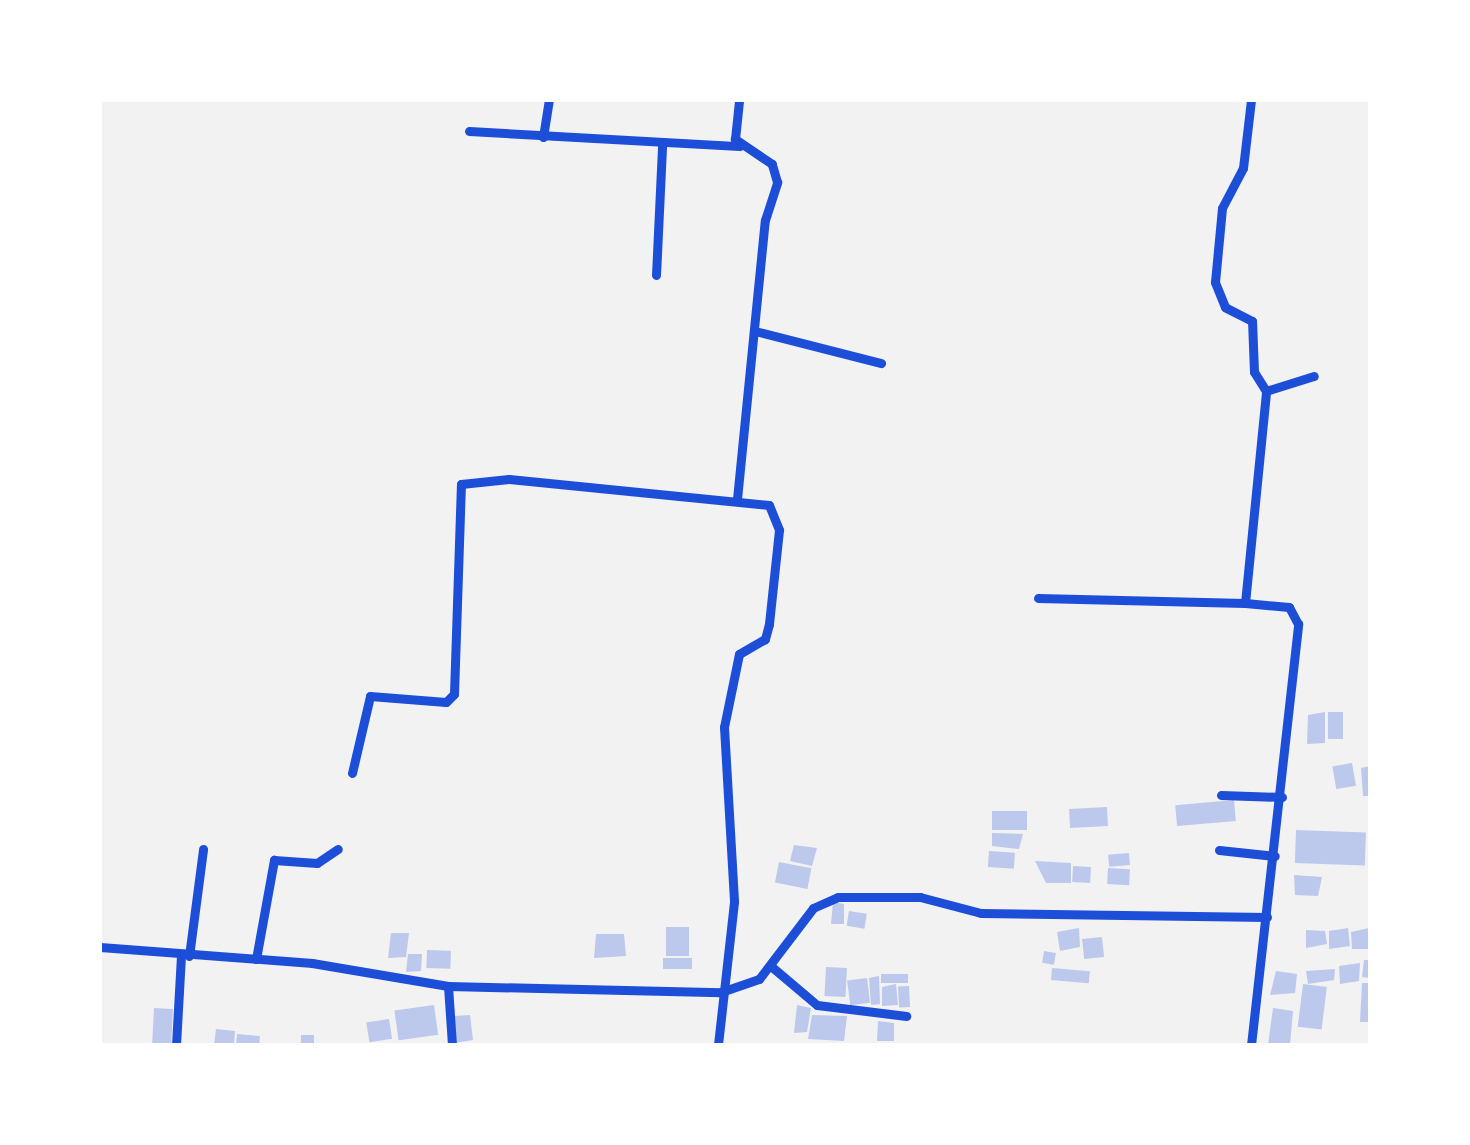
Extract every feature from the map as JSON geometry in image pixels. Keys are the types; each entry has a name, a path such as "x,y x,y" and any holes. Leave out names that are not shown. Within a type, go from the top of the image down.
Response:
{"street":[{"path":"543,137 549,100"},
{"path":"738,100 740,146"},
{"path":"1245,604 1266,391 1254,372 1252,321 1225,307 1214,282 1222,208 1242,168 1251,100"},
{"path":"469,132 662,146 740,146 777,172 738,499"},
{"path":"656,275 662,146"},
{"path":"759,332 881,363"},
{"path":"1266,391 1314,376"},
{"path":"352,773 370,696 446,702 454,694 461,484 509,479 769,505 779,530 765,639 739,654 724,727 734,902 718,1045"},
{"path":"1038,598 1289,607 1298,624 1282,797 1251,1045"},
{"path":"1220,795 1282,797"},
{"path":"176,1045 185,955 203,849"},
{"path":"256,959 274,860 317,863 338,849"},
{"path":"1219,850 1274,856"},
{"path":"100,947 256,959 448,986 721,992 751,985 772,967 814,908 838,897 920,896 981,913 1267,917"},
{"path":"772,967 817,1005 906,1016"},
{"path":"448,986 452,1045"}],"building":[{"path":"1325,712 1325,743 1307,744 1308,715"},
{"path":"1328,712 1343,712 1343,739 1328,739"},
{"path":"1352,763 1356,786 1336,789 1332,766"},
{"path":"1370,766 1370,796 1363,796 1361,768"},
{"path":"1234,800 1236,821 1177,826 1175,805"},
{"path":"1107,807 1108,826 1070,828 1069,809"},
{"path":"992,811 1027,811 1027,830 992,830"},
{"path":"1296,830 1366,832 1365,865 1295,863"},
{"path":"992,833 1023,834 1019,849 992,846"},
{"path":"794,845 817,848 812,866 790,861"},
{"path":"989,851 1015,853 1014,869 988,867"},
{"path":"1129,853 1130,865 1109,867 1108,855"},
{"path":"1035,861 1071,863 1071,883 1046,883"},
{"path":"779,862 811,868 807,889 775,883"},
{"path":"1073,866 1091,867 1090,883 1072,882"},
{"path":"1108,868 1130,869 1129,885 1107,884"},
{"path":"1294,875 1322,877 1318,896 1295,895"},
{"path":"833,902 844,904 844,924 831,924"},
{"path":"849,911 867,914 864,929 847,926"},
{"path":"666,927 689,927 689,956 666,956"},
{"path":"1079,928 1080,947 1060,951 1057,932"},
{"path":"1348,928 1350,946 1329,949 1329,931"},
{"path":"1369,928 1370,949 1352,949 1351,932"},
{"path":"1306,930 1325,931 1327,944 1306,948"},
{"path":"391,933 409,933 406,957 388,958"},
{"path":"596,934 624,934 626,956 594,958"},
{"path":"1102,937 1104,957 1084,959 1082,939"},
{"path":"427,950 451,951 450,969 426,968"},
{"path":"1044,951 1056,953 1054,965 1042,963"},
{"path":"408,954 422,954 421,971 406,972"},
{"path":"663,958 692,958 692,969 663,969"},
{"path":"1364,960 1370,960 1370,978 1362,977"},
{"path":"1360,963 1359,981 1340,984 1339,966"},
{"path":"826,967 847,968 845,997 824,996"},
{"path":"1052,968 1090,971 1089,983 1051,980"},
{"path":"1335,969 1334,980 1308,984 1306,971"},
{"path":"1276,971 1297,974 1295,993 1270,995"},
{"path":"881,974 908,974 908,983 881,983"},
{"path":"879,976 880,1004 871,1005 869,978"},
{"path":"867,978 870,1003 850,1005 847,980"},
{"path":"1362,983 1370,983 1370,1022 1360,1022"},
{"path":"896,984 898,1005 882,1006 882,987"},
{"path":"1303,984 1327,987 1322,1030 1298,1027"},
{"path":"909,986 910,1007 899,1008 898,987"},
{"path":"434,1005 438,1035 399,1040 394,1011"},
{"path":"797,1005 811,1008 807,1032 794,1033"},
{"path":"154,1008 173,1009 171,1045 152,1044"},
{"path":"1273,1008 1293,1011 1290,1045 1268,1045"},
{"path":"470,1015 473,1040 454,1043 454,1016"},
{"path":"812,1015 847,1016 844,1041 808,1039"},
{"path":"389,1019 392,1039 369,1042 366,1023"},
{"path":"878,1021 894,1023 894,1041 877,1041"},
{"path":"216,1029 235,1031 234,1045 214,1045"},
{"path":"237,1034 260,1036 259,1045 236,1045"},
{"path":"301,1035 314,1035 314,1045 301,1045"}]}
